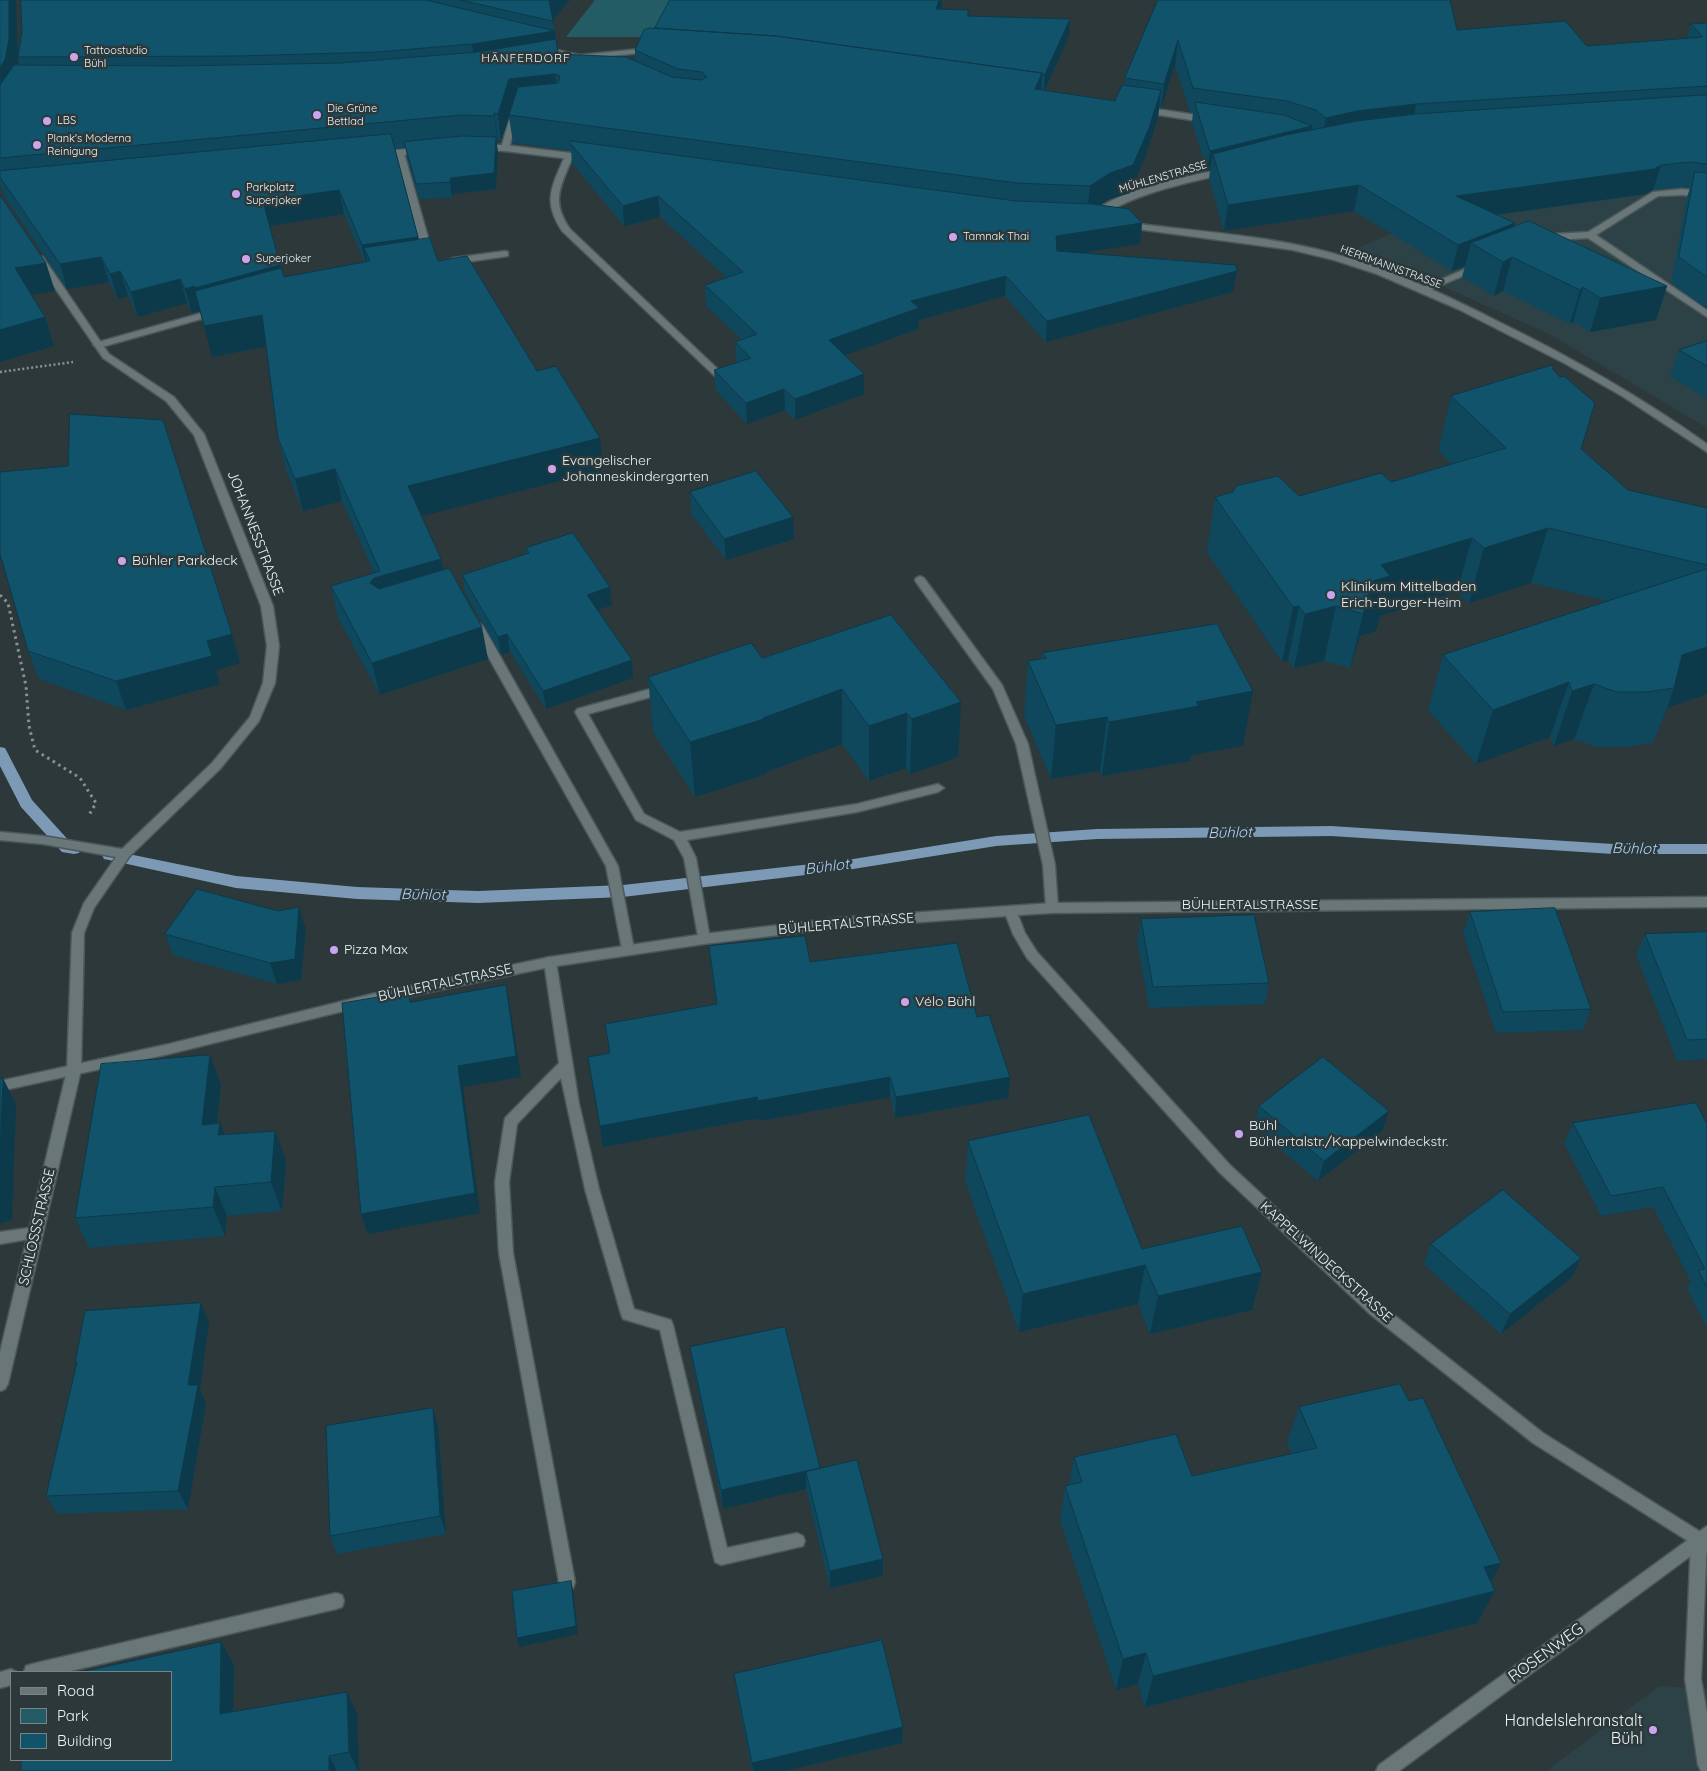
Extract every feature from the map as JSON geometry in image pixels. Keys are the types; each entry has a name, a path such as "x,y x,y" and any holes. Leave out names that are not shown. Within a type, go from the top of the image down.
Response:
{"street":[{"path":"533,46 580,57 597,64"},
{"path":"561,62 580,57 664,50"},
{"path":"505,148 516,110 524,109"},
{"path":"1135,109 1224,122"},
{"path":"465,148 505,148 598,160"},
{"path":"371,155 437,150"},
{"path":"400,152 430,264 421,266"},
{"path":"569,156 552,200 556,217 567,231 722,378"},
{"name":"MÜHLENSTRASSE","path":"1086,219 1111,204 1162,187 1235,168"},
{"path":"1537,244 1554,237 1590,234 1656,194 1682,192 1700,194"},
{"name":"HERRMANNSTRASSE","path":"1086,219 1185,234 1259,242 1316,252 1367,268 1424,290 1556,353 1707,449"},
{"path":"1590,234 1707,314"},
{"name":"JOHANNESSTRASSE","path":"35,251 106,356 170,399 200,434 267,606 273,646 269,683 254,718 216,766 125,854 88,906 78,933 74,1070"},
{"path":"440,263 505,254"},
{"path":"1424,290 1492,261"},
{"path":"98,345 229,308"},
{"path":"920,580 998,688 1022,744 1049,865 1052,908"},
{"path":"469,611 612,866 628,949"},
{"path":"676,686 581,712 640,817 679,837 690,858 704,939"},
{"path":"679,837 857,808 938,788"},
{"path":"0,836 73,844 125,854"},
{"name":"BÜHLERTALSTRASSE","path":"0,1086 169,1049 372,998 550,962 628,949 838,923 1052,908 1707,902"},
{"name":"KAPPELWINDECKSTRASSE","path":"1010,910 1019,934 1032,955 1226,1170 1375,1310 1538,1438 1704,1540"},
{"path":"550,962 565,1066 592,1189 628,1314 666,1325 721,1557 796,1541"},
{"path":"565,1066 510,1122 502,1182 506,1253 567,1582"},
{"name":"SCHLOSSSTRASSE","path":"0,1384 74,1070"},
{"path":"0,1238 36,1232"},
{"path":"1704,1540 1693,1679 1707,1765"},
{"name":"ROSENWEG","path":"1385,1771 1704,1540"},
{"path":"36,1671 336,1601"}],"path":[{"path":"0,372 106,356"},
{"path":"0,595 8,602 26,686 29,726 35,750 80,778 96,803 73,844"}],"shaded area":[{"path":"1707,130 1707,428 1549,334 1358,248 1489,191"},
{"name":"Handelslehranstalt Bühl","path":"1659,1686 1707,1689 1707,1771 1546,1771"}],"green space":[{"path":"595,0 675,0 655,37 566,37"}],"building":[{"path":"0,0 9,0 9,39 5,60 0,67"},
{"path":"21,0 426,0 555,31 472,44 377,52 238,56 18,57 22,31"},
{"path":"461,0 549,0 553,21"},
{"path":"670,0 939,0 936,9 968,10 968,16 1070,19 1045,74 1042,74 776,36 655,28"},
{"path":"1158,0 1450,0 1457,30 1565,21 1587,46 1703,37 1691,24 1707,23 1707,86 1416,104 1357,111 1326,118 1316,110 1287,101 1193,88 1178,40 1164,84 1125,78"},
{"path":"650,28 776,36 1042,73 1035,89 1115,101 1122,85 1161,90 1149,128 1133,165 1110,173 1090,186 1017,183 509,115 518,87 558,83 560,76 555,74 509,79 498,114 494,113 494,116 461,115 0,158 0,85 14,65 177,66 341,63 478,52 556,39 558,54 626,57 672,77 701,80 707,77 702,72 678,69 635,50 644,30"},
{"path":"1707,95 1707,164 1690,162 1661,165 1654,169 1456,196 1515,223 1458,245 1359,185 1228,205 1213,154 1286,135 1357,121 1416,114"},
{"path":"1195,102 1284,115 1312,126 1210,151"},
{"path":"391,134 418,237 362,245 339,190 263,201 280,265 195,288 194,286 185,289 180,279 131,292 120,271 110,274 101,257 60,264 0,177 0,171"},
{"path":"463,136 496,137 494,173 451,178 450,182 416,184 404,142"},
{"path":"571,141 1016,201 1092,204 1129,209 1142,223 1056,236 1057,251 1236,265 1237,271 1047,321 1006,276 911,301 919,308 829,340 864,374 795,399 784,389 746,403 714,370 751,358 735,342 757,334 705,285 743,272 658,196 623,206 570,143"},
{"path":"1695,172 1707,173 1707,277 1679,257"},
{"path":"0,195 46,263 15,268 45,317 0,330"},
{"path":"1529,221 1667,286 1600,298 1583,287 1580,290 1512,257 1503,262 1471,243"},
{"path":"430,238 438,261 467,256 537,371 556,366 600,438 408,486 441,559 374,578 370,583 379,589 449,568 482,627 372,663 331,586 380,571 335,469 295,479 278,438 262,315 204,326 195,291 281,268 284,277 370,261 364,248"},
{"path":"1707,341 1707,366 1679,350"},
{"path":"1553,365 1553,370 1560,377 1564,376 1595,403 1581,449 1628,490 1707,508 1707,565 1548,528 1484,548 1472,538 1381,565 1390,576 1373,581 1363,614 1336,606 1305,614 1299,606 1293,607 1215,497 1233,492 1236,486 1278,476 1299,496 1381,473 1391,482 1506,448 1451,396"},
{"name":"Bühler Parkdeck","path":"70,414 163,420 232,634 207,641 212,656 116,681 28,651 0,554 0,472 68,466"},
{"path":"756,471 793,517 724,539 690,492"},
{"path":"573,533 610,587 587,595 632,660 543,691 507,634 498,637 462,575 529,553 526,548"},
{"path":"1707,569 1707,647 1682,655 1674,688 1646,692 1617,692 1594,684 1572,691 1569,682 1493,710 1443,655"},
{"path":"891,615 961,702 912,719 907,713 869,726 842,689 764,719 690,742 648,677 751,643 762,658"},
{"path":"1217,624 1253,691 1196,702 1199,706 1109,722 1107,717 1056,725 1028,661 1047,658 1042,653"},
{"path":"197,889 278,911 299,907 295,959 270,963 165,934"},
{"path":"1555,908 1591,1009 1503,1012 1470,912"},
{"path":"1254,915 1269,983 1153,987 1141,919"},
{"path":"1707,932 1707,1039 1687,1040 1645,934"},
{"path":"805,936 810,962 957,943 977,1017 989,1015 1010,1077 896,1097 890,1077 758,1101 757,1097 600,1126 588,1057 610,1053 605,1024 717,1004 709,946"},
{"path":"506,985 516,1056 458,1066 475,1193 361,1214 342,1003 409,992 410,1002"},
{"path":"210,1055 202,1125 220,1123 218,1135 275,1131 271,1182 215,1187 213,1207 75,1218 101,1064"},
{"path":"1323,1057 1389,1111 1324,1161 1259,1106"},
{"path":"3,1078 0,1157 0,1079"},
{"path":"1696,1103 1707,1124 1707,1287 1698,1270 1705,1269 1663,1187 1611,1196 1573,1123"},
{"path":"1089,1115 1142,1249 1242,1226 1262,1272 1158,1296 1145,1265 1023,1294 968,1141"},
{"path":"1503,1190 1581,1258 1510,1314 1431,1244"},
{"path":"201,1303 188,1385 198,1385 178,1491 46,1496 77,1362 75,1363 85,1311"},
{"path":"785,1327 820,1468 721,1490 690,1347"},
{"path":"1400,1384 1409,1401 1423,1398 1501,1563 1484,1567 1495,1591 1153,1676 1146,1653 1123,1659 1065,1486 1082,1482 1074,1457 1176,1434 1192,1476 1317,1448 1299,1407"},
{"path":"433,1408 440,1516 330,1536 326,1426"},
{"path":"857,1460 883,1559 830,1571 806,1472"},
{"path":"571,1581 576,1626 517,1638 512,1591"},
{"path":"882,1640 903,1727 752,1763 734,1674"},
{"path":"221,1642 220,1714 347,1692 349,1752 329,1756 329,1771 21,1771 21,1761 172,1761 172,1671 86,1671"}],"waterway":[{"name":"Bühlot","path":"0,752 26,803 67,848 74,849"},
{"name":"Bühlot","path":"109,855 236,882 357,893 478,897 623,891 847,865 996,841 1097,834 1331,831 1613,849 1707,849"}],"place":[{"name":"Tattoostudio Bühl","path":"74,57"},
{"name":"Die Grüne Bettlad","path":"317,115"},
{"name":"LBS","path":"47,121"},
{"name":"Plank's Moderna Reinigung","path":"37,145"},
{"name":"Parkplatz Superjoker","path":"236,194"},
{"name":"Tamnak Thai","path":"953,237"},
{"name":"Superjoker","path":"246,259"},
{"name":"Evangelischer Johanneskindergarten","path":"552,469"},
{"name":"Bühler Parkdeck","path":"122,561"},
{"name":"Klinikum Mittelbaden Erich-Burger-Heim","path":"1331,595"},
{"name":"Pizza Max","path":"334,950"},
{"name":"Vélo Bühl","path":"905,1002"},
{"name":"Bühl Bühlertalstr./Kappelwindeckstr.","path":"1239,1134"},
{"name":"Handelslehranstalt Bühl","path":"1653,1730"}],"district":[{"name":"HÄNFERDORF","path":"526,58"}]}
